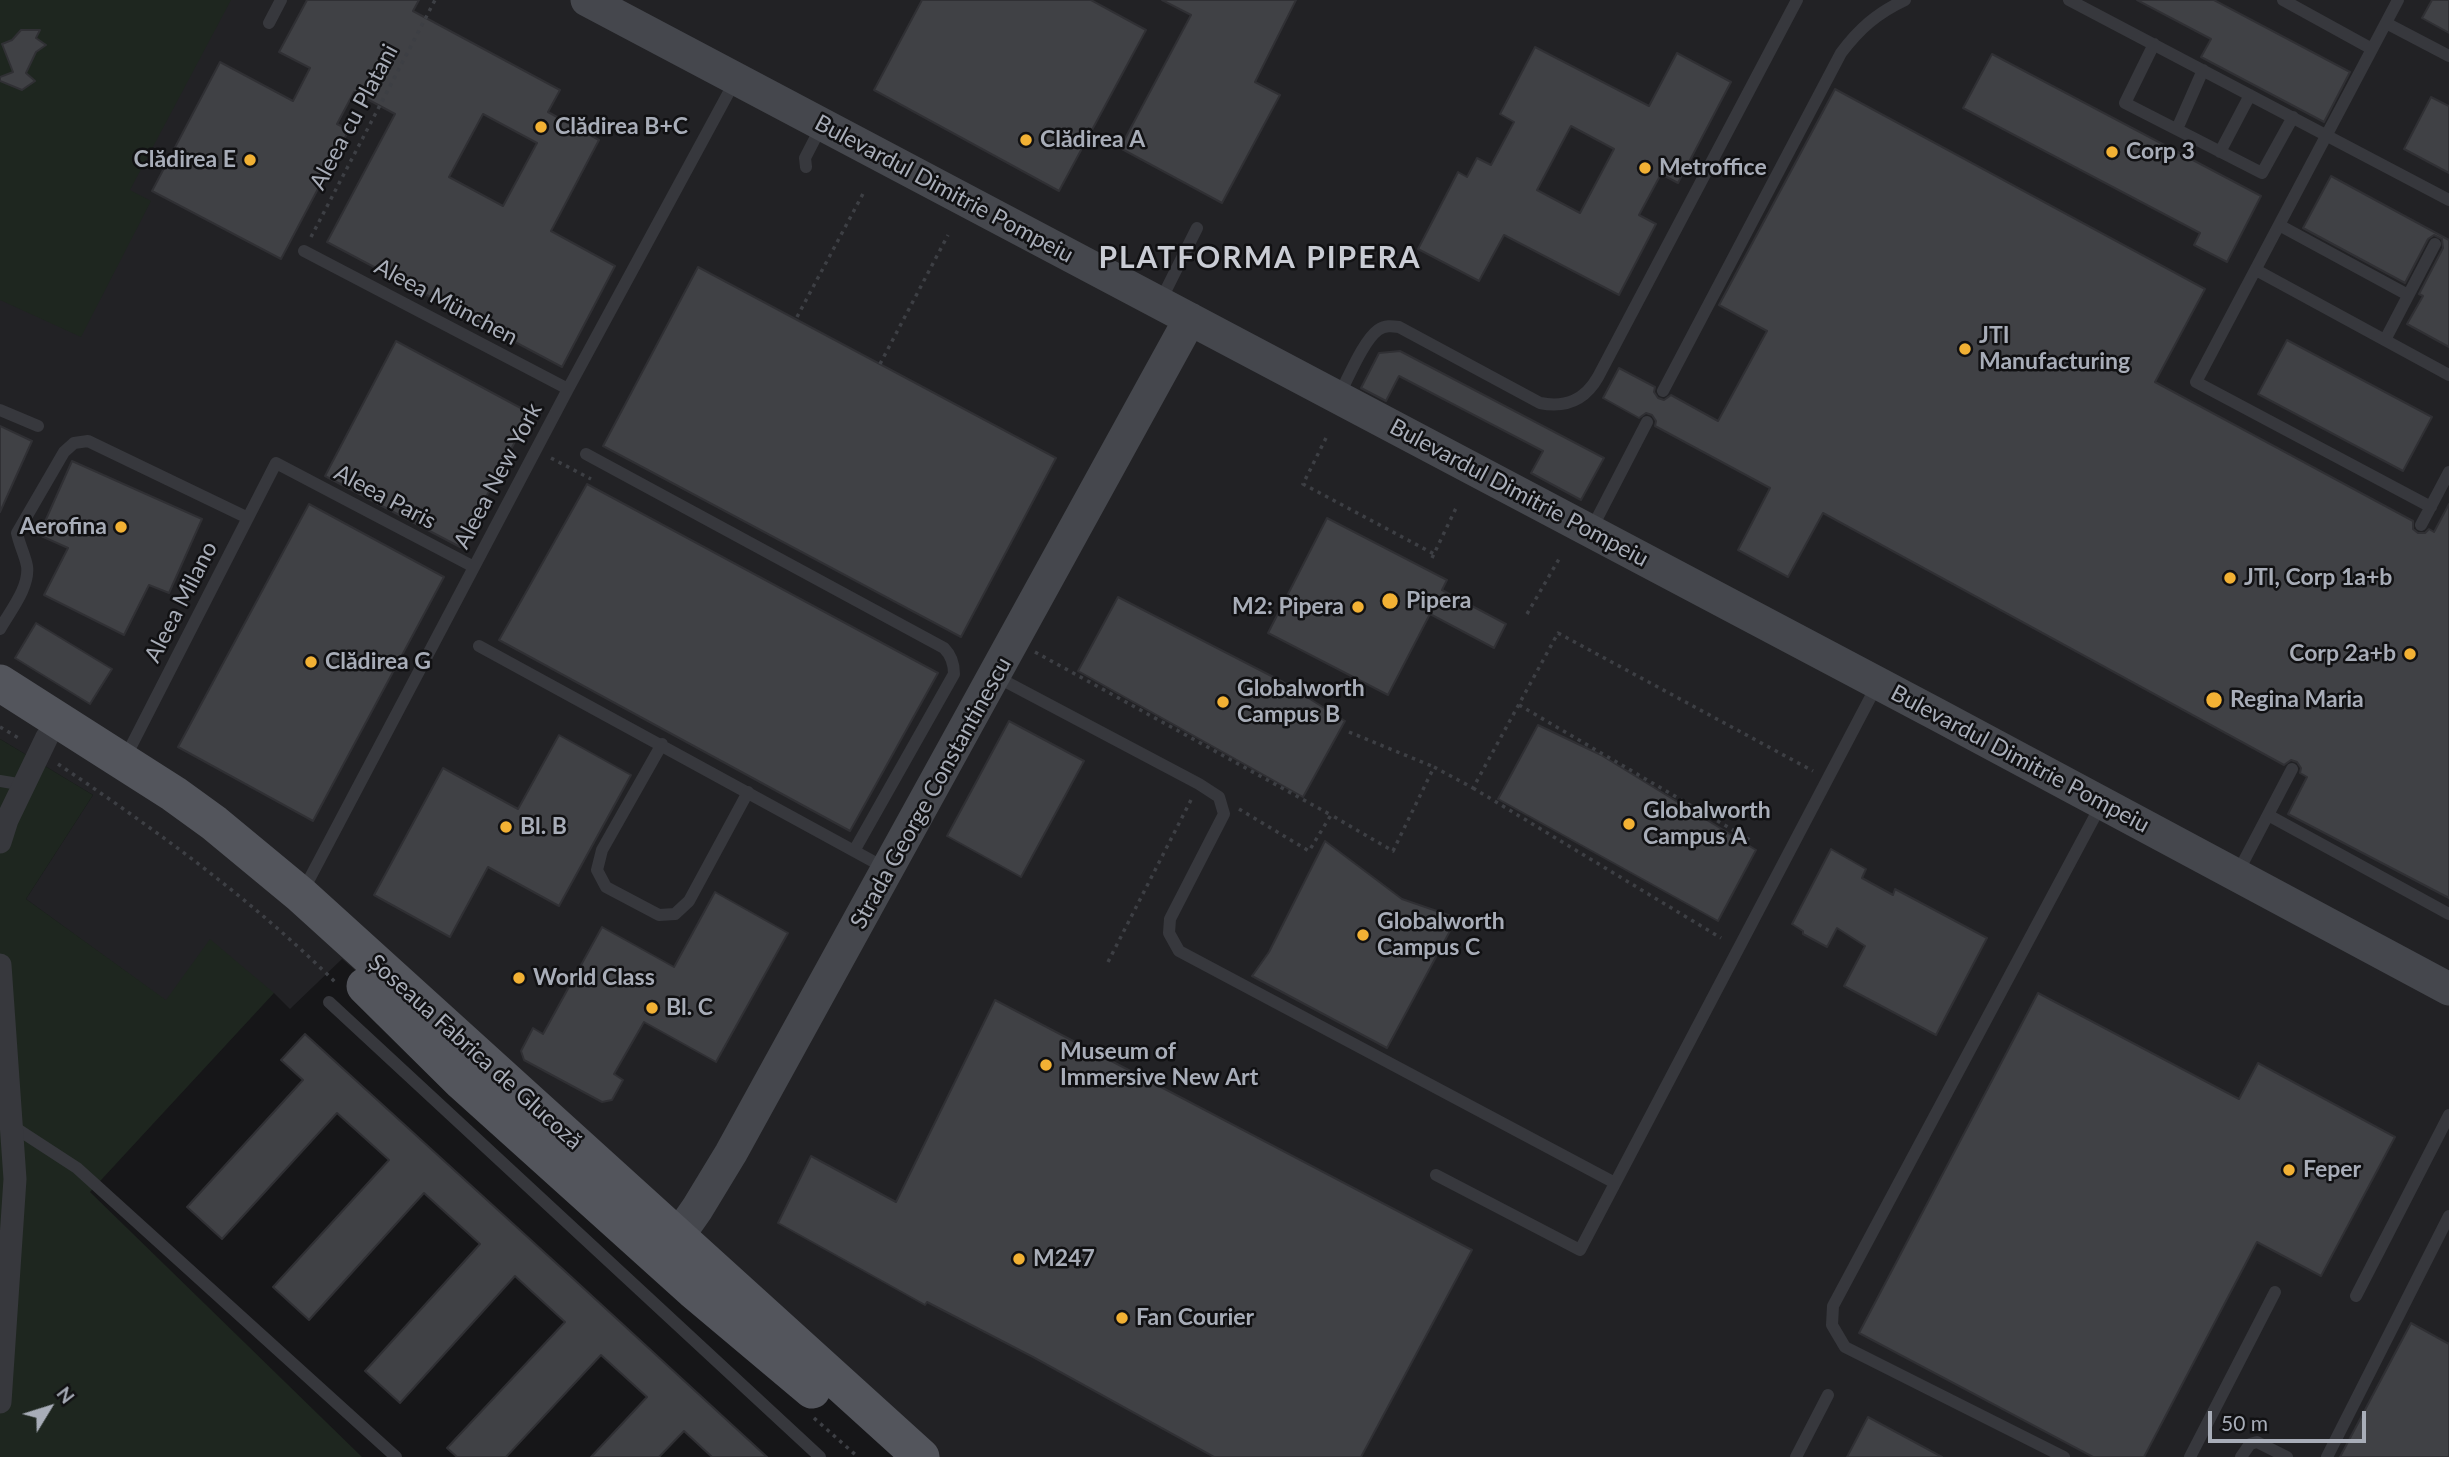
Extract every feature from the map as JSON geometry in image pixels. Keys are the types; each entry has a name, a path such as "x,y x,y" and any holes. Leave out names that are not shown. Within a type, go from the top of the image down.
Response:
{"main road":[{"name":"Șoseaua Fabrica de Glucoză","path":"0,683 124,761 214,823 301,895 670,1249 811,1390 886,1457"},
{"name":"Șoseaua Fabrica de Glucoză","path":"0,708 132,793 306,930 386,1005 462,1082 670,1249 921,1457"}],"street":[{"name":"Bulevardul Dimitrie Pompeiu","path":"587,0 1591,530 2449,989"},
{"name":"Strada George Constantinescu","path":"670,1249 725,1163 1190,319"},
{"path":"0,842 7,820 47,737"},
{"path":"0,965 12,1125 0,1402"}],"lane":[{"path":"269,23 281,0"},
{"path":"1338,397 1370,339 1380,329 1392,326 1399,327 1540,403 1563,404 1583,397 1598,376 1797,0"},
{"path":"1663,391 1841,53 1868,22 1887,8 1905,0"},
{"path":"2069,0 2094,6 2154,44 2449,200"},
{"path":"2283,0 2372,49"},
{"path":"2398,0 2196,382 2431,507"},
{"path":"2386,23 2449,56"},
{"path":"2154,44 2126,103 2262,173 2293,117"},
{"path":"2177,129 2203,70"},
{"name":"Aleea New York","path":"301,895 568,389 737,79"},
{"path":"2221,152 2250,94"},
{"path":"803,162 822,125"},
{"path":"2279,225 2408,295"},
{"path":"1160,303 1197,228"},
{"path":"2385,340 2435,244"},
{"name":"Aleea München","path":"304,251 568,389"},
{"path":"2256,270 2449,375"},
{"path":"0,410 38,426"},
{"path":"1591,530 1647,422"},
{"path":"0,629 26,580 27,565 19,547 17,533 64,452 74,443 88,441 248,518"},
{"path":"586,454 949,653 954,674 854,851"},
{"name":"Aleea Paris","path":"276,463 474,568"},
{"name":"Aleea Milano","path":"124,761 276,463"},
{"path":"2421,525 2449,472"},
{"path":"479,646 888,870"},
{"path":"995,676 1219,797 1224,814 1170,919 1169,933 1179,951 1615,1183"},
{"path":"1436,1175 1580,1251 1878,683"},
{"path":"662,744 602,850 597,870 606,887 659,915 675,914 690,901 748,792"},
{"path":"2236,874 2292,769"},
{"path":"0,781 24,785"},
{"path":"2064,1457 1845,1346 1832,1325 1833,1306 2102,803"},
{"path":"2268,815 2449,914"},
{"path":"329,1002 820,1457"},
{"path":"2356,1296 2449,1115"},
{"path":"12,1125 77,1168 396,1457"},
{"path":"2327,1457 2449,1216"},
{"path":"2190,1457 2275,1292"},
{"path":"1796,1457 1828,1395"},
{"path":"2241,1457 2249,1444 2257,1443 2287,1457"}],"path":[{"name":"Aleea cu Platani","path":"304,251 435,0"},
{"path":"797,317 865,190"},
{"path":"880,364 948,235"},
{"path":"1326,438 1303,484 1433,556 1457,506"},
{"path":"559,462 591,479"},
{"path":"1527,614 1559,559"},
{"path":"1473,788 1558,633 1827,779"},
{"path":"1032,650 1393,851 1434,767"},
{"path":"1519,705 1750,839"},
{"path":"1349,732 1434,767 1473,788 1721,938"},
{"path":"1108,962 1199,784"},
{"path":"1219,797 1310,852 1331,815"}],"shaded area":[{"path":"0,0 2449,0 2449,1457 906,1457 648,1224 342,959 290,1009 274,993 166,1001 26,899 93,795 0,739"},
{"path":"0,0 231,0 130,190 151,201 81,337 0,300"},
{"path":"0,739 93,795 26,899 166,1000 210,939 274,993 90,1192 362,1457 0,1457"}],"building":[{"path":"307,0 419,0 413,11 560,90 548,112 599,140 551,231 615,266 562,367 327,242 395,114 354,92 337,124 349,130 281,259 152,191 220,62 293,101 310,68 279,52","holes":["483,114 537,143 503,206 449,177"]},
{"name":"Clădirea A","path":"922,0 1091,0 1146,30 1059,191 874,90"},
{"path":"1162,0 1296,0 1255,82 1280,95 1222,203 1120,148 1191,15"},
{"path":"2137,0 2214,0 2350,72 2324,122 2201,57 2211,39"},
{"path":"2432,0 2449,0 2449,33 2422,18"},
{"path":"21,30 40,30 36,38 46,45 36,52 26,73 35,81 22,90 0,81 0,77 13,72 2,44 12,40"},
{"name":"Metroffice","path":"1535,47 1649,106 1677,53 1731,82 1678,183 1661,174 1639,215 1656,224 1619,295 1504,235 1479,281 1418,249 1458,172 1467,177 1477,158 1491,165 1514,122 1500,114","holes":["1571,126 1614,149 1580,213 1537,190"]},
{"name":"Corp 3","path":"1992,54 2261,196 2227,262 2194,245 2200,233 1963,108"},
{"path":"1835,89 2205,289 2155,382 2413,521 2413,529 2418,533 2425,533 2429,529 2434,532 2449,504 2449,898 2288,814 2307,777 2300,773 2301,768 2297,762 2291,760 2284,765 1823,513 1788,577 1738,550 1770,488 1655,426 1656,421 1652,415 1646,413 1639,418 1603,398 1619,368 1655,387 1654,392 1658,398 1664,400 1671,395 1718,421 1767,331 1719,305"},
{"path":"2431,97 2449,106 2449,173 2404,149"},
{"path":"2331,176 2449,240 2449,347 2407,324 2423,296 2419,294 2443,248 2442,239 2434,235 2428,239 2405,283 2303,228"},
{"path":"698,267 1056,458 961,637 603,446"},
{"path":"2287,340 2432,417 2403,471 2258,394"},
{"path":"396,341 530,413 460,547 325,476"},
{"path":"1400,351 1604,458 1581,500 1531,473 1543,451 1399,376 1386,401 1361,388 1379,353"},
{"path":"0,426 32,441 0,512"},
{"name":"Aerofina","path":"72,461 202,519 169,593 149,585 124,635 44,595 68,548 39,535"},
{"path":"587,484 938,673 850,831 499,640"},
{"name":"Clădirea G","path":"309,504 444,577 313,821 178,747"},
{"name":"M2: Pipera","path":"1327,518 1447,580 1442,590 1506,624 1494,648 1430,614 1388,695 1268,633"},
{"name":"Globalworth Campus B","path":"1118,597 1283,682 1345,721 1303,797 1078,671"},
{"path":"36,623 112,669 90,704 15,658"},
{"path":"1009,721 1084,761 1021,877 947,836"},
{"name":"Globalworth Campus A","path":"1538,725 1601,755 1756,850 1718,921 1498,799"},
{"name":"Bl. B","path":"559,735 631,775 559,906 488,867 450,937 374,895 443,768 518,809"},
{"name":"Globalworth Campus C","path":"1325,841 1402,899 1457,918 1387,1048 1252,976 1269,952"},
{"path":"1831,849 1866,869 1862,878 1893,895 1895,889 1987,938 1936,1035 1844,986 1865,946 1837,928 1827,947 1803,934 1803,931 1792,924"},
{"name":"Bl. C","path":"715,892 788,933 716,1062 644,1022 614,1074 623,1080 612,1100 602,1102 524,1060 521,1051 533,1028 543,1034 602,927 674,967"},
{"path":"2038,993 2239,1099 2258,1063 2395,1137 2321,1276 2257,1242 2144,1457 2093,1457 1859,1333"},
{"path":"995,1000 1472,1250 1361,1457 1214,1457 1033,1357 927,1302 925,1305 778,1223 811,1156 896,1202"},
{"path":"305,1034 767,1457 712,1457 684,1431 659,1457 591,1457 647,1397 601,1355 506,1457 457,1457 447,1448 565,1322 515,1276 400,1403 365,1371 480,1244 424,1193 309,1320 273,1287 389,1160 337,1113 222,1239 187,1207 303,1080 281,1060"},
{"path":"2411,1323 2449,1344 2449,1457 2340,1457"},
{"path":"1868,1417 1942,1457 1847,1457"}],"place":[{"name":"Clădirea B+C","path":"541,127"},
{"name":"Clădirea A","path":"1026,140"},
{"name":"Corp 3","path":"2112,152"},
{"name":"Clădirea E","path":"250,160"},
{"name":"Metroffice","path":"1645,168"},
{"name":"JTI Manufacturing","path":"1965,349"},
{"name":"Aerofina","path":"121,527"},
{"name":"JTI, Corp 1a+b","path":"2230,578"},
{"name":"Pipera","path":"1390,601"},
{"name":"M2: Pipera","path":"1358,607"},
{"name":"Corp 2a+b","path":"2410,654"},
{"name":"Clădirea G","path":"311,662"},
{"name":"Regina Maria","path":"2214,700"},
{"name":"Globalworth Campus B","path":"1223,702"},
{"name":"Globalworth Campus A","path":"1629,824"},
{"name":"Bl. B","path":"506,827"},
{"name":"Globalworth Campus C","path":"1363,935"},
{"name":"World Class","path":"519,978"},
{"name":"Bl. C","path":"652,1008"},
{"name":"Museum of Immersive New Art","path":"1046,1065"},
{"name":"Feper","path":"2289,1170"},
{"name":"M247","path":"1019,1259"},
{"name":"Fan Courier","path":"1122,1318"}],"district":[{"name":"PLATFORMA PIPERA","path":"1260,258"}]}
